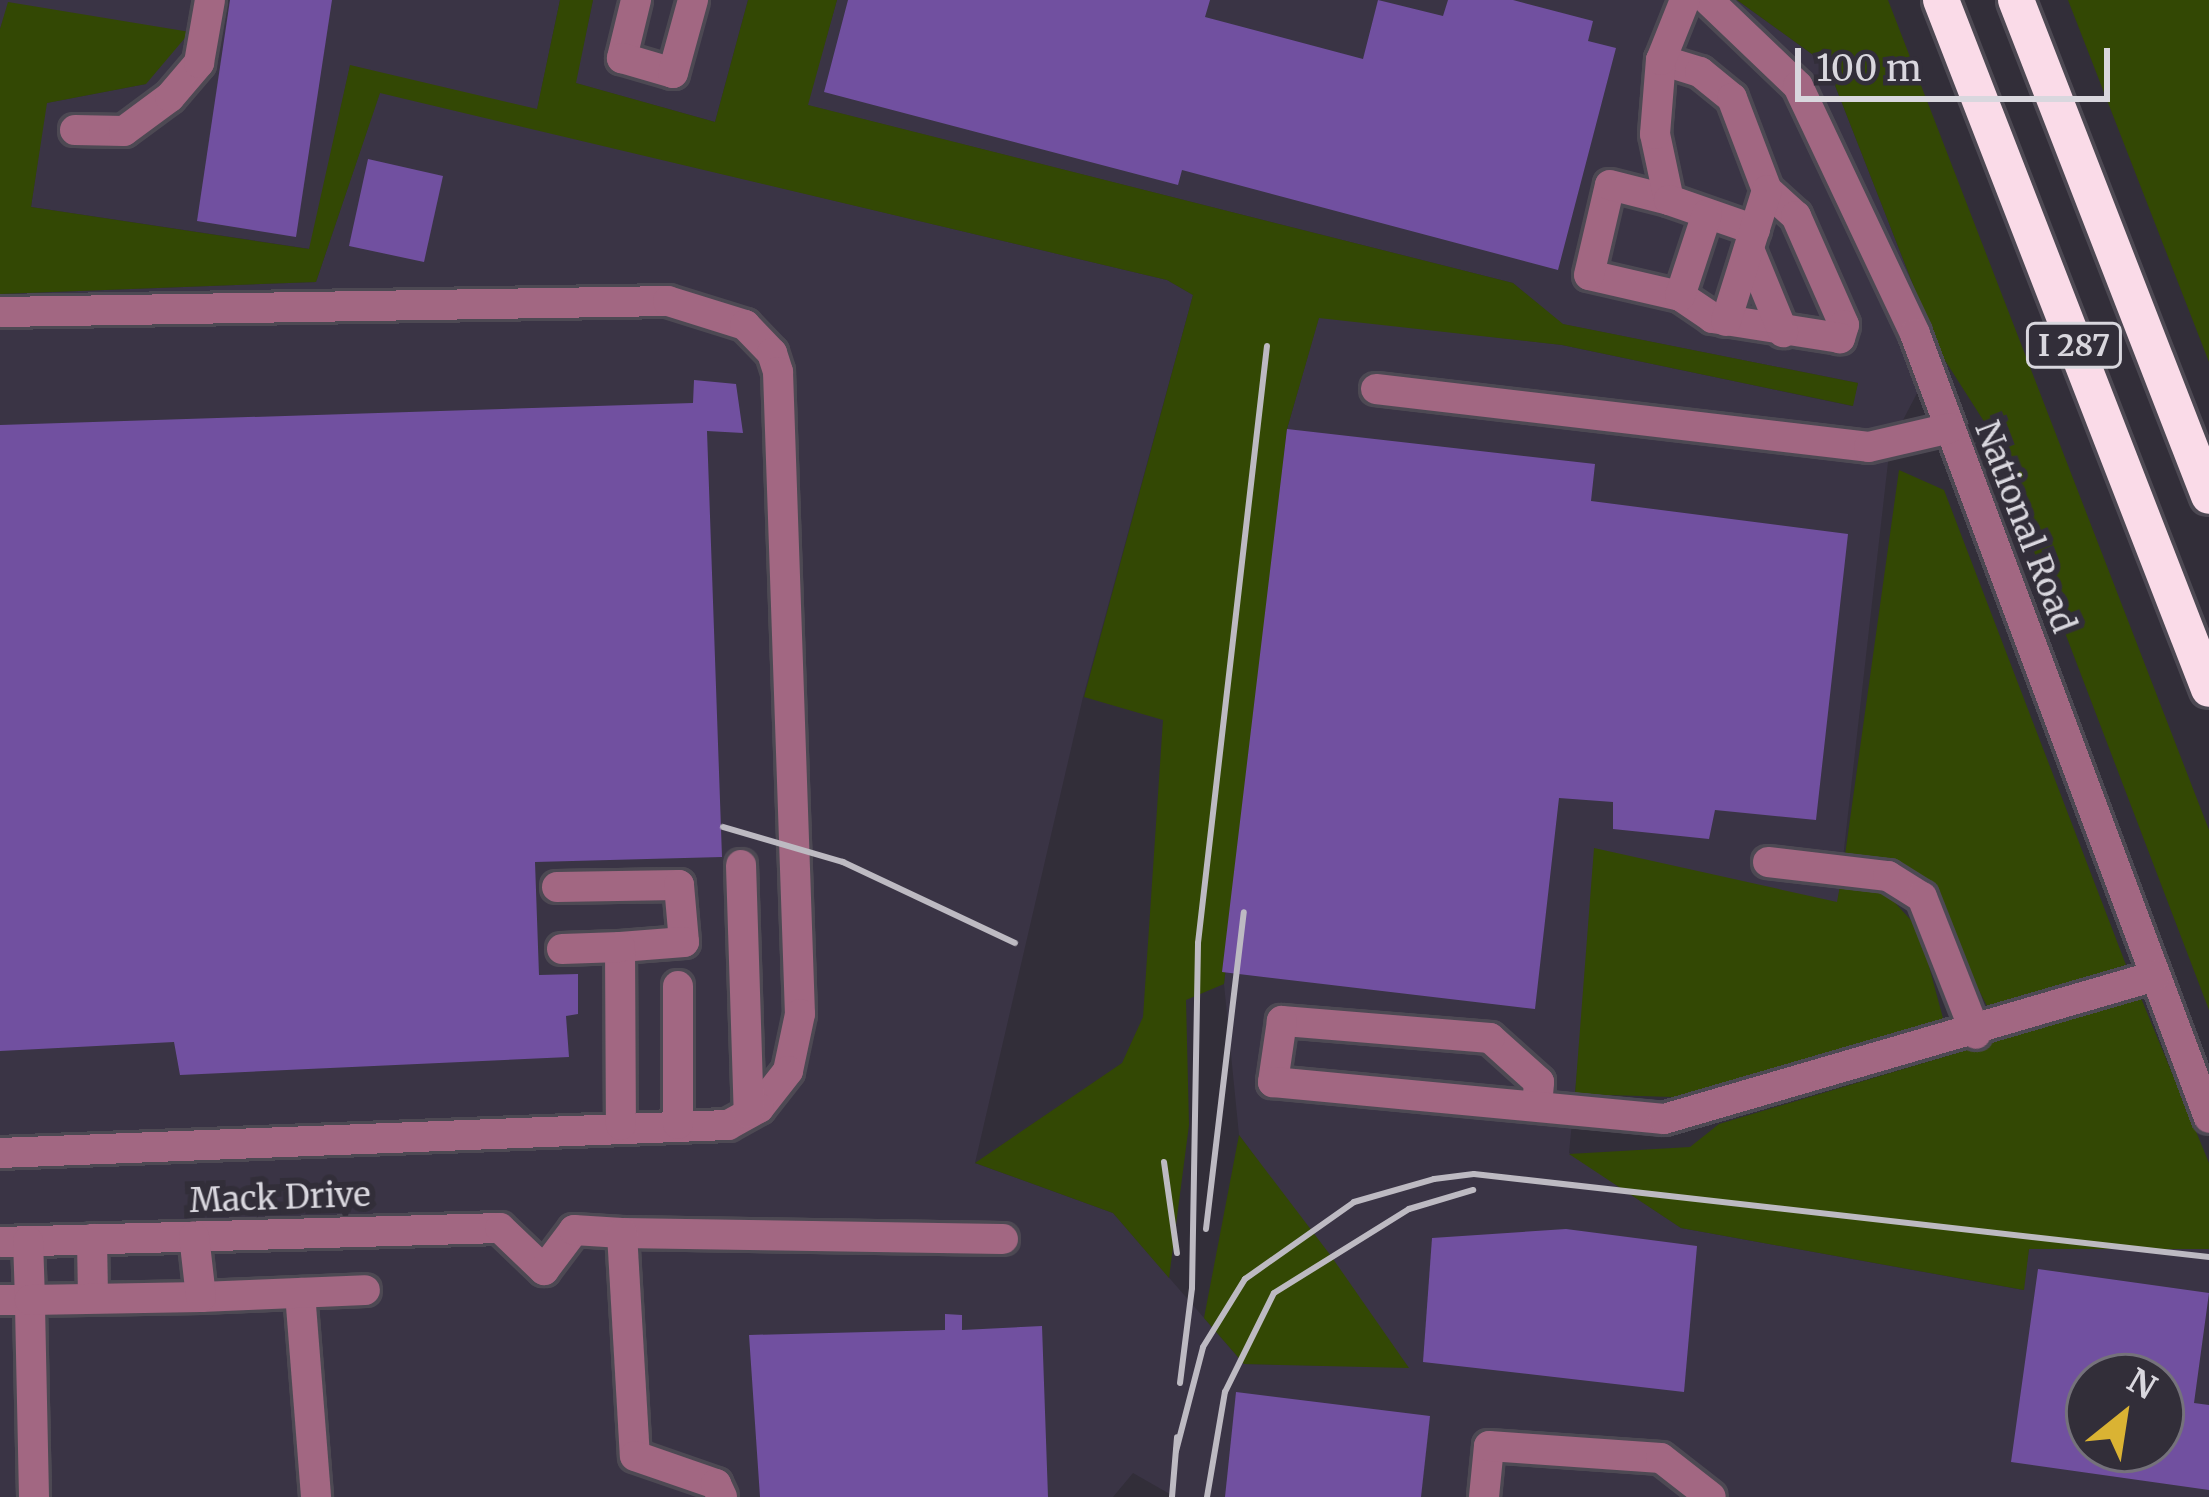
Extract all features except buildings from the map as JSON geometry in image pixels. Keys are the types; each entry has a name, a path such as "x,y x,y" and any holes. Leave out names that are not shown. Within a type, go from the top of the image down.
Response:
{"highway":[{"name":"I 287","path":"1941,0 2209,689"},
{"name":"I 287","path":"2016,0 2209,496"}],"street":[{"path":"75,130 124,131 170,97 199,63 210,0"},
{"path":"636,0 622,58 673,73 693,0"},
{"path":"1669,200 1655,134 1660,60 1685,0"},
{"name":"National Road","path":"1708,0 1798,86 1950,428 2209,1118"},
{"path":"1660,60 1700,72 1732,98 1767,190 1796,216 1845,330 1836,339 1783,332 1726,321 1680,296 1589,275 1610,185 1669,200 1707,214 1752,240 1783,332"},
{"path":"1726,321 1767,190"},
{"path":"1680,296 1707,214"},
{"path":"0,312 668,301 745,326 772,353 800,1014 788,1071 749,1113 728,1124 0,1153"},
{"path":"1376,389 1869,447 1950,428"},
{"path":"1768,862 1888,876 1922,897 1976,1034"},
{"path":"741,865 749,1113"},
{"path":"556,887 679,885 684,942 562,949"},
{"path":"620,947 621,1125"},
{"path":"1537,1106 1539,1082 1490,1038 1282,1021 1273,1082 1537,1106 1691,1115 1976,1034 2155,976"},
{"path":"678,986 678,1124"},
{"name":"Mack Drive","path":"14,1242 500,1228 544,1270 574,1230 622,1233"},
{"path":"722,1497 716,1484 634,1456 622,1233 1003,1239"},
{"path":"194,1236 200,1297"},
{"path":"92,1239 93,1298"},
{"path":"14,1242 34,1497"},
{"path":"15,1300 365,1290"},
{"path":"300,1293 316,1497"},
{"path":"1484,1497 1489,1446 1660,1458 1711,1497"}],"shaded area":[{"path":"0,0 560,0 537,110 350,66 310,249 31,207 46,103 146,84 9,2 0,29"},
{"path":"593,0 748,0 715,122 575,83"},
{"path":"837,0 1737,0 1827,65 1939,351 1890,445 1838,902 1583,1013 1569,1153 1681,1228 2023,1290 2029,1249 2209,1249 2209,1497 1175,1497 1133,1473 1113,1497 0,1497 0,294 316,282 380,92 1167,280 1193,295 1083,697 975,1163 1113,1213 1244,1364 1408,1367 1239,1135 1224,984 1287,429 1319,317 1562,345 1852,406 1858,383 1562,324 1513,283 807,105"}],"green space":[{"path":"560,0 593,0 576,83 715,122 748,0 837,0 808,105 1513,283 1563,324 1858,383 1853,406 1562,345 1319,318 1287,429 1224,984 1186,1000 1189,1125 1169,1278 1113,1213 975,1163 1122,1063 1143,1017 1163,720 1084,697 1193,295 1167,280 380,93 316,282 0,294 0,29 8,2 190,32 146,84 47,103 31,207 309,249 350,65 537,109"},
{"path":"1737,0 1888,0 2209,830 2209,1010 1985,423 1939,351 1827,65"},
{"path":"2068,0 2209,0 2209,362"},
{"path":"1899,470 1944,490 2126,965 1988,1008 1923,880 1903,864 1845,855"},
{"path":"1594,848 1837,902 1840,886 1887,894 1919,929 1944,1022 1726,1088 1673,1097 1575,1094"},
{"path":"2141,998 2209,1163 2209,1249 2029,1249 2024,1290 1681,1228 1569,1154 1690,1147 1719,1124"},
{"path":"1239,1135 1409,1368 1244,1364 1204,1318"}],"railway":[{"path":"1180,1383 1192,1288 1198,943 1267,346"},
{"path":"723,827 843,862 1015,943"},
{"path":"1206,1229 1244,912"},
{"path":"1164,1162 1177,1253"},
{"path":"1176,1451 1203,1347 1245,1279 1354,1202 1434,1179 1474,1174 2209,1257"},
{"path":"1207,1497 1225,1392 1274,1293 1409,1209 1473,1190"},
{"path":"1172,1497 1177,1437"}]}
